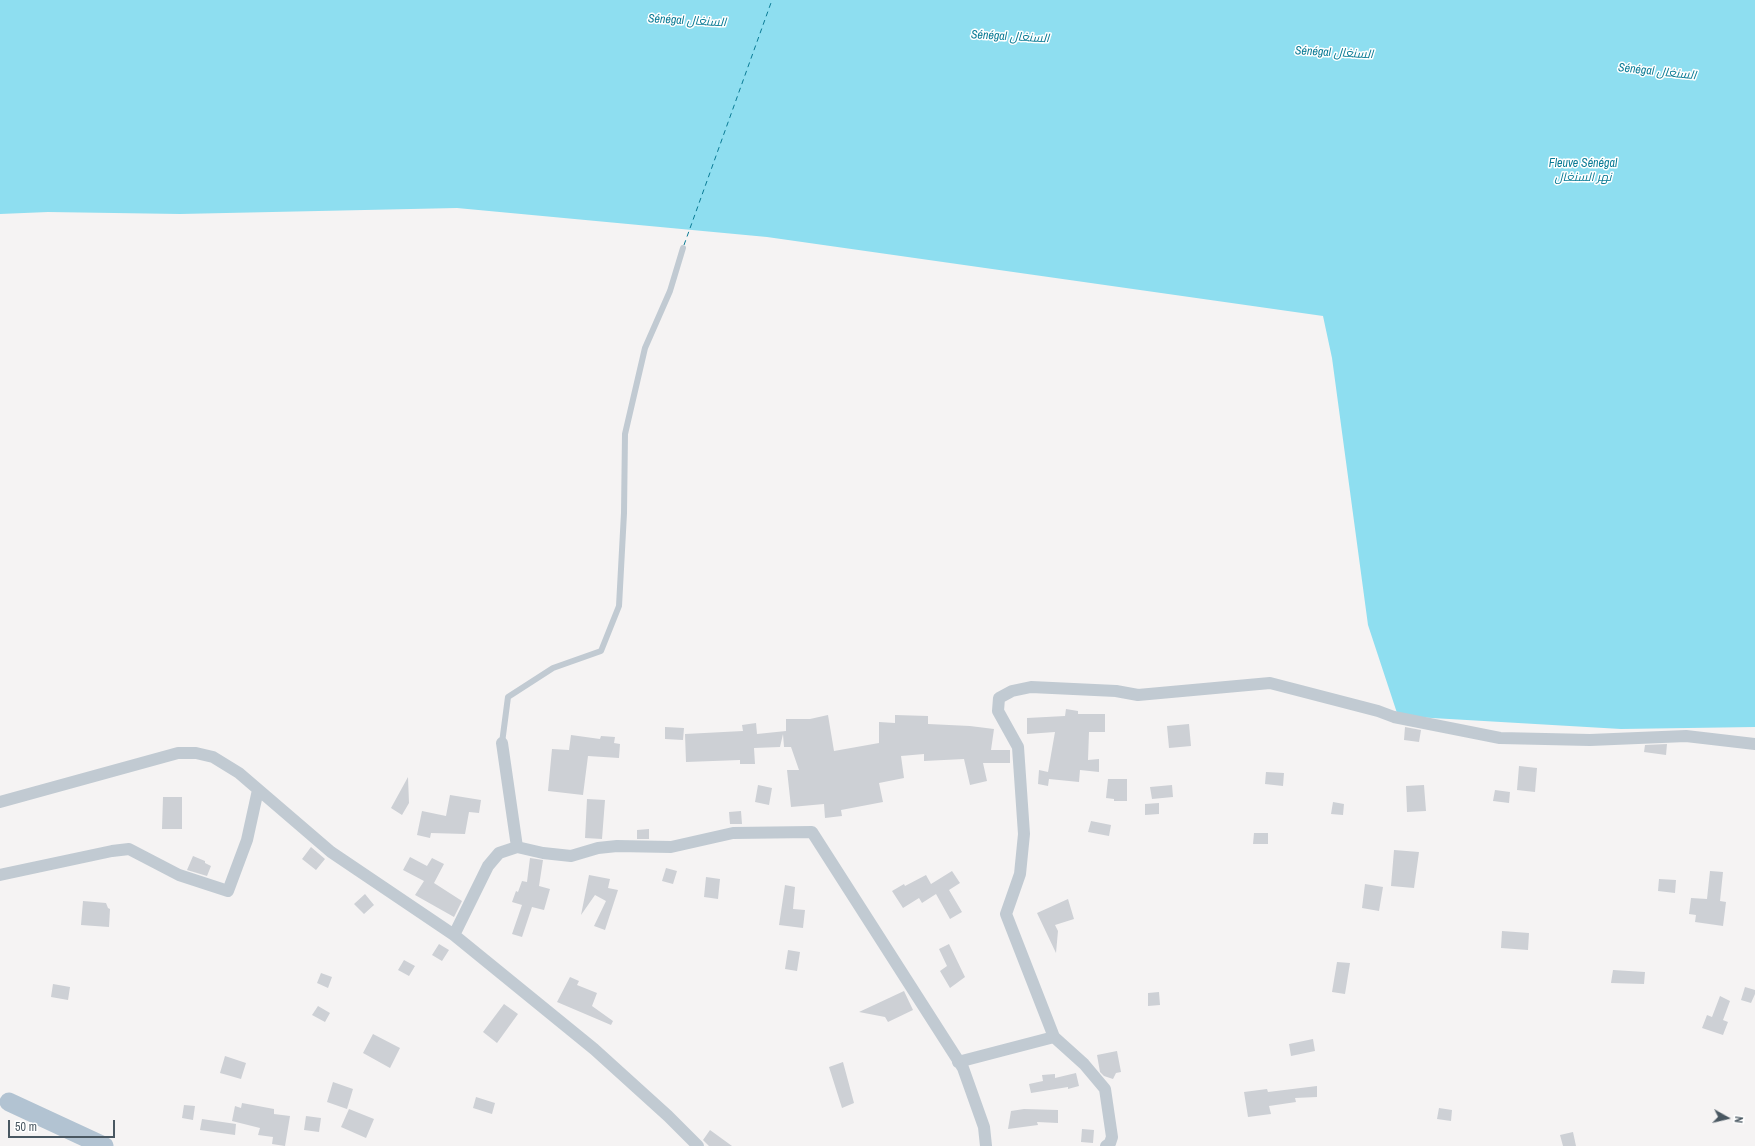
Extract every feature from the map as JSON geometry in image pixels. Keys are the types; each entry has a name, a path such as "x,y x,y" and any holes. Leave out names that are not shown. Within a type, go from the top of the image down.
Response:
{"main road":[{"path":"4,1106 104,1146"}],"street":[{"path":"1106,1146 1110,1143 1112,1136 1104,1090 1084,1064 1054,1036 1006,914 1020,874 1024,834 1018,747 998,711 999,698 1012,691 1031,687 1116,691 1138,695 1270,683 1378,711 1394,718 1500,738 1590,740 1686,736 1755,744"},
{"path":"502,743 517,847"},
{"path":"0,802 178,753 196,753 213,756 239,773 331,852 454,935 594,1049 668,1116 698,1146"},
{"path":"0,875 112,851 128,849 179,875 228,891 248,840 258,790"},
{"path":"454,935 488,866 499,853 517,847 543,853 571,856 598,848 616,846 671,847 733,833 812,832 963,1068 984,1127 986,1146"},
{"path":"958,1062 1054,1036"}],"lane":[{"path":"502,743 508,698 553,668 601,651 619,606 624,513 625,434 645,348 670,291 683,248"}],"water":[{"name":"Fleuve Sénégal نهر السنغال","path":"0,0 1755,0 1755,727 1621,729 1398,716 1368,625 1332,358 1323,316 767,237 457,208 180,214 48,212 0,214"}],"building":[{"path":"1066,709 1078,711 1078,714 1105,714 1105,732 1089,732 1088,760 1099,759 1099,772 1080,770 1079,782 1049,779 1048,786 1038,784 1039,770 1048,772 1055,732 1027,734 1027,718 1065,716"},
{"path":"828,715 834,751 879,743 879,722 895,723 895,715 928,716 928,724 994,729 991,750 1010,750 1010,763 983,763 987,781 970,785 964,759 924,761 924,754 901,756 904,778 879,783 883,802 841,810 842,816 825,818 824,804 791,807 787,770 799,770 791,747 784,747 783,734 780,747 754,748 755,764 740,764 740,760 686,762 685,734 743,731 742,725 756,723 757,734 786,731 786,719 810,719"},
{"path":"1189,724 1191,746 1169,748 1167,726"},
{"path":"665,727 684,728 683,740 665,739"},
{"path":"1405,727 1421,730 1419,742 1404,740"},
{"path":"571,735 600,739 601,736 615,737 614,743 620,744 619,758 588,756 583,795 548,791 552,749 569,750"},
{"path":"1667,744 1666,755 1644,752 1645,745"},
{"path":"1519,766 1537,768 1535,792 1517,790"},
{"path":"1266,772 1284,773 1283,786 1265,784"},
{"path":"408,777 409,803 402,815 391,808"},
{"path":"1108,779 1127,779 1127,801 1114,801 1114,799 1106,798"},
{"path":"758,785 772,788 769,805 755,802"},
{"path":"1172,785 1173,797 1152,799 1150,787"},
{"path":"1424,785 1426,811 1407,812 1406,786"},
{"path":"1495,790 1510,792 1509,803 1493,801"},
{"path":"450,795 481,800 479,813 469,812 465,834 431,833 430,838 417,835 422,811 446,816"},
{"path":"163,797 182,797 182,829 162,829"},
{"path":"587,799 605,800 602,839 585,838"},
{"path":"1333,802 1344,804 1343,815 1331,814"},
{"path":"1159,803 1159,814 1145,815 1145,804"},
{"path":"741,811 742,824 730,824 729,812"},
{"path":"1091,821 1111,825 1109,836 1088,832"},
{"path":"649,829 649,839 637,839 637,830"},
{"path":"1254,833 1268,833 1268,844 1253,844"},
{"path":"311,847 325,859 316,870 302,859"},
{"path":"1394,850 1419,852 1414,888 1391,886"},
{"path":"193,856 205,861 205,863 211,866 207,876 187,870"},
{"path":"410,857 427,866 432,858 444,864 434,883 462,901 454,917 415,895 424,881 403,870"},
{"path":"530,858 543,860 539,886 550,889 544,910 532,907 522,937 512,934 522,905 512,902 522,881 527,882"},
{"path":"666,868 677,871 673,884 662,881"},
{"path":"952,871 960,883 949,890 962,912 950,919 936,894 922,903 919,898 903,908 892,891 904,884 905,886 926,875 931,884"},
{"path":"1710,871 1723,872 1720,901 1726,902 1723,926 1695,922 1696,915 1689,914 1691,898 1707,899"},
{"path":"589,875 610,879 608,888 618,890 605,930 594,926 606,901 595,895 581,915"},
{"path":"706,877 720,879 718,899 704,897"},
{"path":"1659,879 1676,880 1675,893 1658,891"},
{"path":"1365,884 1383,887 1379,911 1362,908"},
{"path":"785,885 795,887 793,909 805,910 803,928 779,925"},
{"path":"365,894 374,905 364,914 354,904"},
{"path":"1068,899 1074,919 1055,925 1058,931 1056,953 1037,913"},
{"path":"83,901 106,903 110,909 109,927 81,925"},
{"path":"1502,931 1529,933 1528,950 1501,948"},
{"path":"439,944 449,950 442,961 432,955"},
{"path":"949,944 965,977 950,988 940,971 947,966 939,949"},
{"path":"788,950 800,952 797,971 785,969"},
{"path":"404,960 415,966 409,976 398,970"},
{"path":"1337,962 1350,963 1345,994 1332,992"},
{"path":"1613,970 1645,972 1644,984 1611,983"},
{"path":"321,973 332,977 328,988 317,983"},
{"path":"570,977 579,981 577,985 597,993 592,1006 613,1021 611,1025 557,1002"},
{"path":"53,984 70,987 68,1000 51,997"},
{"path":"1745,987 1755,990 1751,1003 1741,1000"},
{"path":"904,991 913,1010 888,1022 885,1017 859,1012"},
{"path":"1159,992 1160,1005 1148,1006 1148,993"},
{"path":"1720,996 1730,1001 1723,1020 1728,1022 1723,1035 1702,1028 1707,1015 1712,1017"},
{"path":"504,1004 518,1014 497,1043 483,1032"},
{"path":"318,1006 330,1013 325,1022 312,1015"},
{"path":"373,1034 400,1048 390,1068 363,1053"},
{"path":"1313,1039 1315,1051 1291,1056 1289,1044"},
{"path":"1117,1051 1121,1072 1116,1073 1113,1079 1104,1076 1100,1072 1097,1055"},
{"path":"225,1056 246,1063 241,1079 220,1073"},
{"path":"843,1062 854,1103 842,1108 829,1067"},
{"path":"1076,1073 1079,1086 1068,1089 1068,1087 1031,1093 1029,1084 1043,1081 1042,1075 1055,1074 1055,1078"},
{"path":"333,1082 353,1089 347,1109 327,1102"},
{"path":"1317,1086 1317,1097 1295,1098 1296,1102 1269,1106 1271,1114 1248,1117 1244,1092 1267,1089 1268,1092"},
{"path":"476,1097 495,1103 492,1114 473,1108"},
{"path":"242,1103 274,1109 274,1114 290,1116 285,1146 272,1144 273,1137 258,1135 260,1128 232,1121 235,1106 241,1108"},
{"path":"184,1105 195,1106 193,1120 182,1118"},
{"path":"1439,1108 1452,1110 1451,1121 1437,1119"},
{"path":"349,1109 374,1119 366,1138 341,1127"},
{"path":"1024,1109 1058,1110 1058,1123 1037,1122 1038,1125 1008,1129 1011,1111"},
{"path":"306,1116 321,1118 319,1132 304,1130"},
{"path":"202,1119 236,1124 235,1135 200,1130"},
{"path":"1082,1129 1094,1130 1093,1143 1081,1142"},
{"path":"710,1130 732,1146 709,1146 703,1140"},
{"path":"1573,1132 1576,1146 1563,1146 1560,1135"}],"ferry route":[{"path":"684,245 772,0"}],"water label":[{"name":"Sénégal السنغال","path":"687,21"},
{"name":"Sénégal السنغال","path":"1010,37"},
{"name":"Sénégal السنغال","path":"1334,53"},
{"name":"Sénégal السنغال","path":"1657,72"}]}
